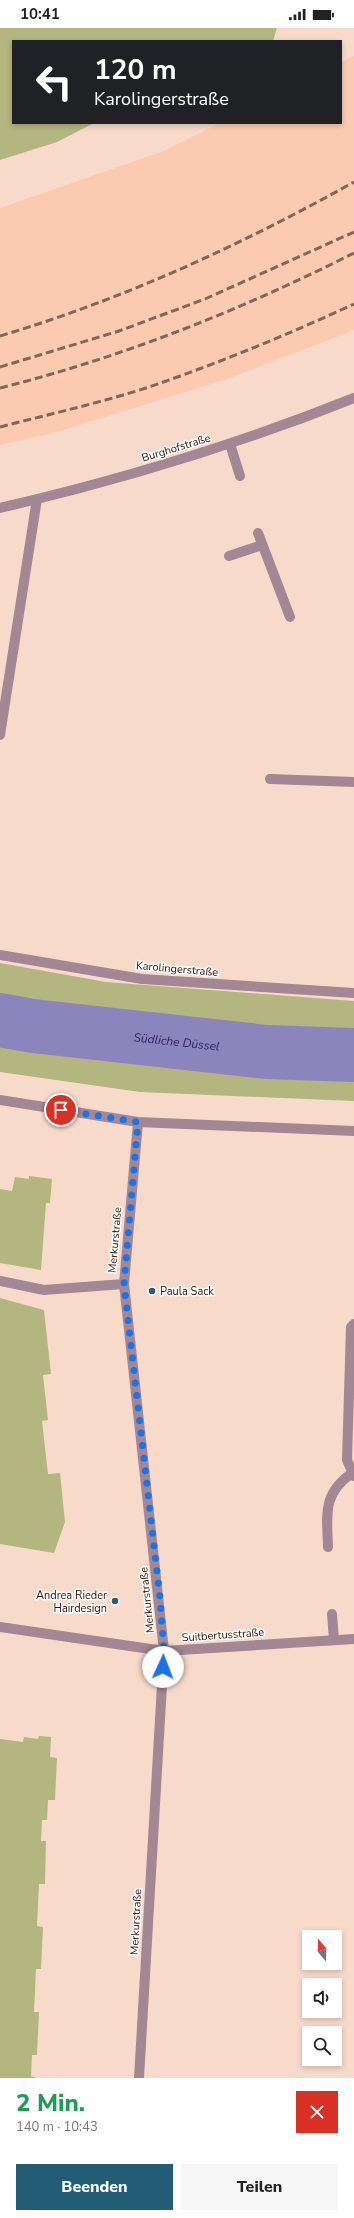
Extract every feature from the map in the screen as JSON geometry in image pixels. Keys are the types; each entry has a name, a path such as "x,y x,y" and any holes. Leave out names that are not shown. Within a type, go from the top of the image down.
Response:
{"street":[{"name":"Burghofstraße","path":"0,508 37,500 181,460 297,421 354,398"},
{"path":"230,444 240,476"},
{"path":"0,735 37,500"},
{"path":"258,533 290,617"},
{"path":"229,556 262,545"},
{"path":"270,779 354,782"},
{"name":"Karolingerstraße","path":"0,955 142,979 354,993"},
{"path":"0,1100 138,1122 354,1131"},
{"name":"Merkurstraße","path":"138,1122 124,1284 164,1651 139,2078"},
{"path":"0,1281 44,1290 124,1284"},
{"path":"328,1547 328,1502 333,1490 342,1480 353,1474 347,1460 351,1327 354,1324"},
{"path":"332,1614 334,1640"},
{"name":"Suitbertusstraße","path":"0,1627 164,1651 354,1639"}],"shaded area":[{"path":"354,56 354,330 227,379 57,432 0,445 0,208 164,151 218,124 342,124 342,62"}],"green space":[{"path":"0,28 277,28 273,40 12,40 12,124 92,124 57,142 0,160"},
{"path":"0,963 106,982 354,1001 354,1101 140,1092 0,1072"},
{"path":"29,1176 52,1179 50,1203 46,1203 41,1270 0,1263 0,1189 12,1191 15,1177 29,1179"},
{"path":"0,1298 44,1310 51,1374 43,1375 48,1420 42,1421 48,1474 60,1473 65,1522 54,1553 0,1544"},
{"path":"39,1736 51,1737 50,1757 57,1758 55,1800 48,1800 47,1820 42,1820 41,1841 46,1841 45,1884 39,1884 37,1926 43,1927 41,1969 36,1969 34,2012 39,2012 37,2055 32,2055 31,2076 36,2078 0,2078 0,1739 23,1742 24,1737 38,1739"}],"waterway":[{"name":"Südliche Düssel","path":"0,1020 33,1026 267,1052 354,1055"}],"railway":[{"path":"0,336 92,305 181,269 225,249 354,182"},
{"path":"0,367 119,331 205,299 354,232"},
{"path":"0,388 91,362 181,330 268,294 354,253"},
{"path":"0,427 149,387 253,348 354,304"}],"place":[{"name":"Paula Sack","path":"152,1291"},
{"name":"Andrea Rieder Hairdesign","path":"115,1601"}],"route":[{"path":"61,1110 138,1122 124,1284 160,1598 164,1651 163,1667"}]}
